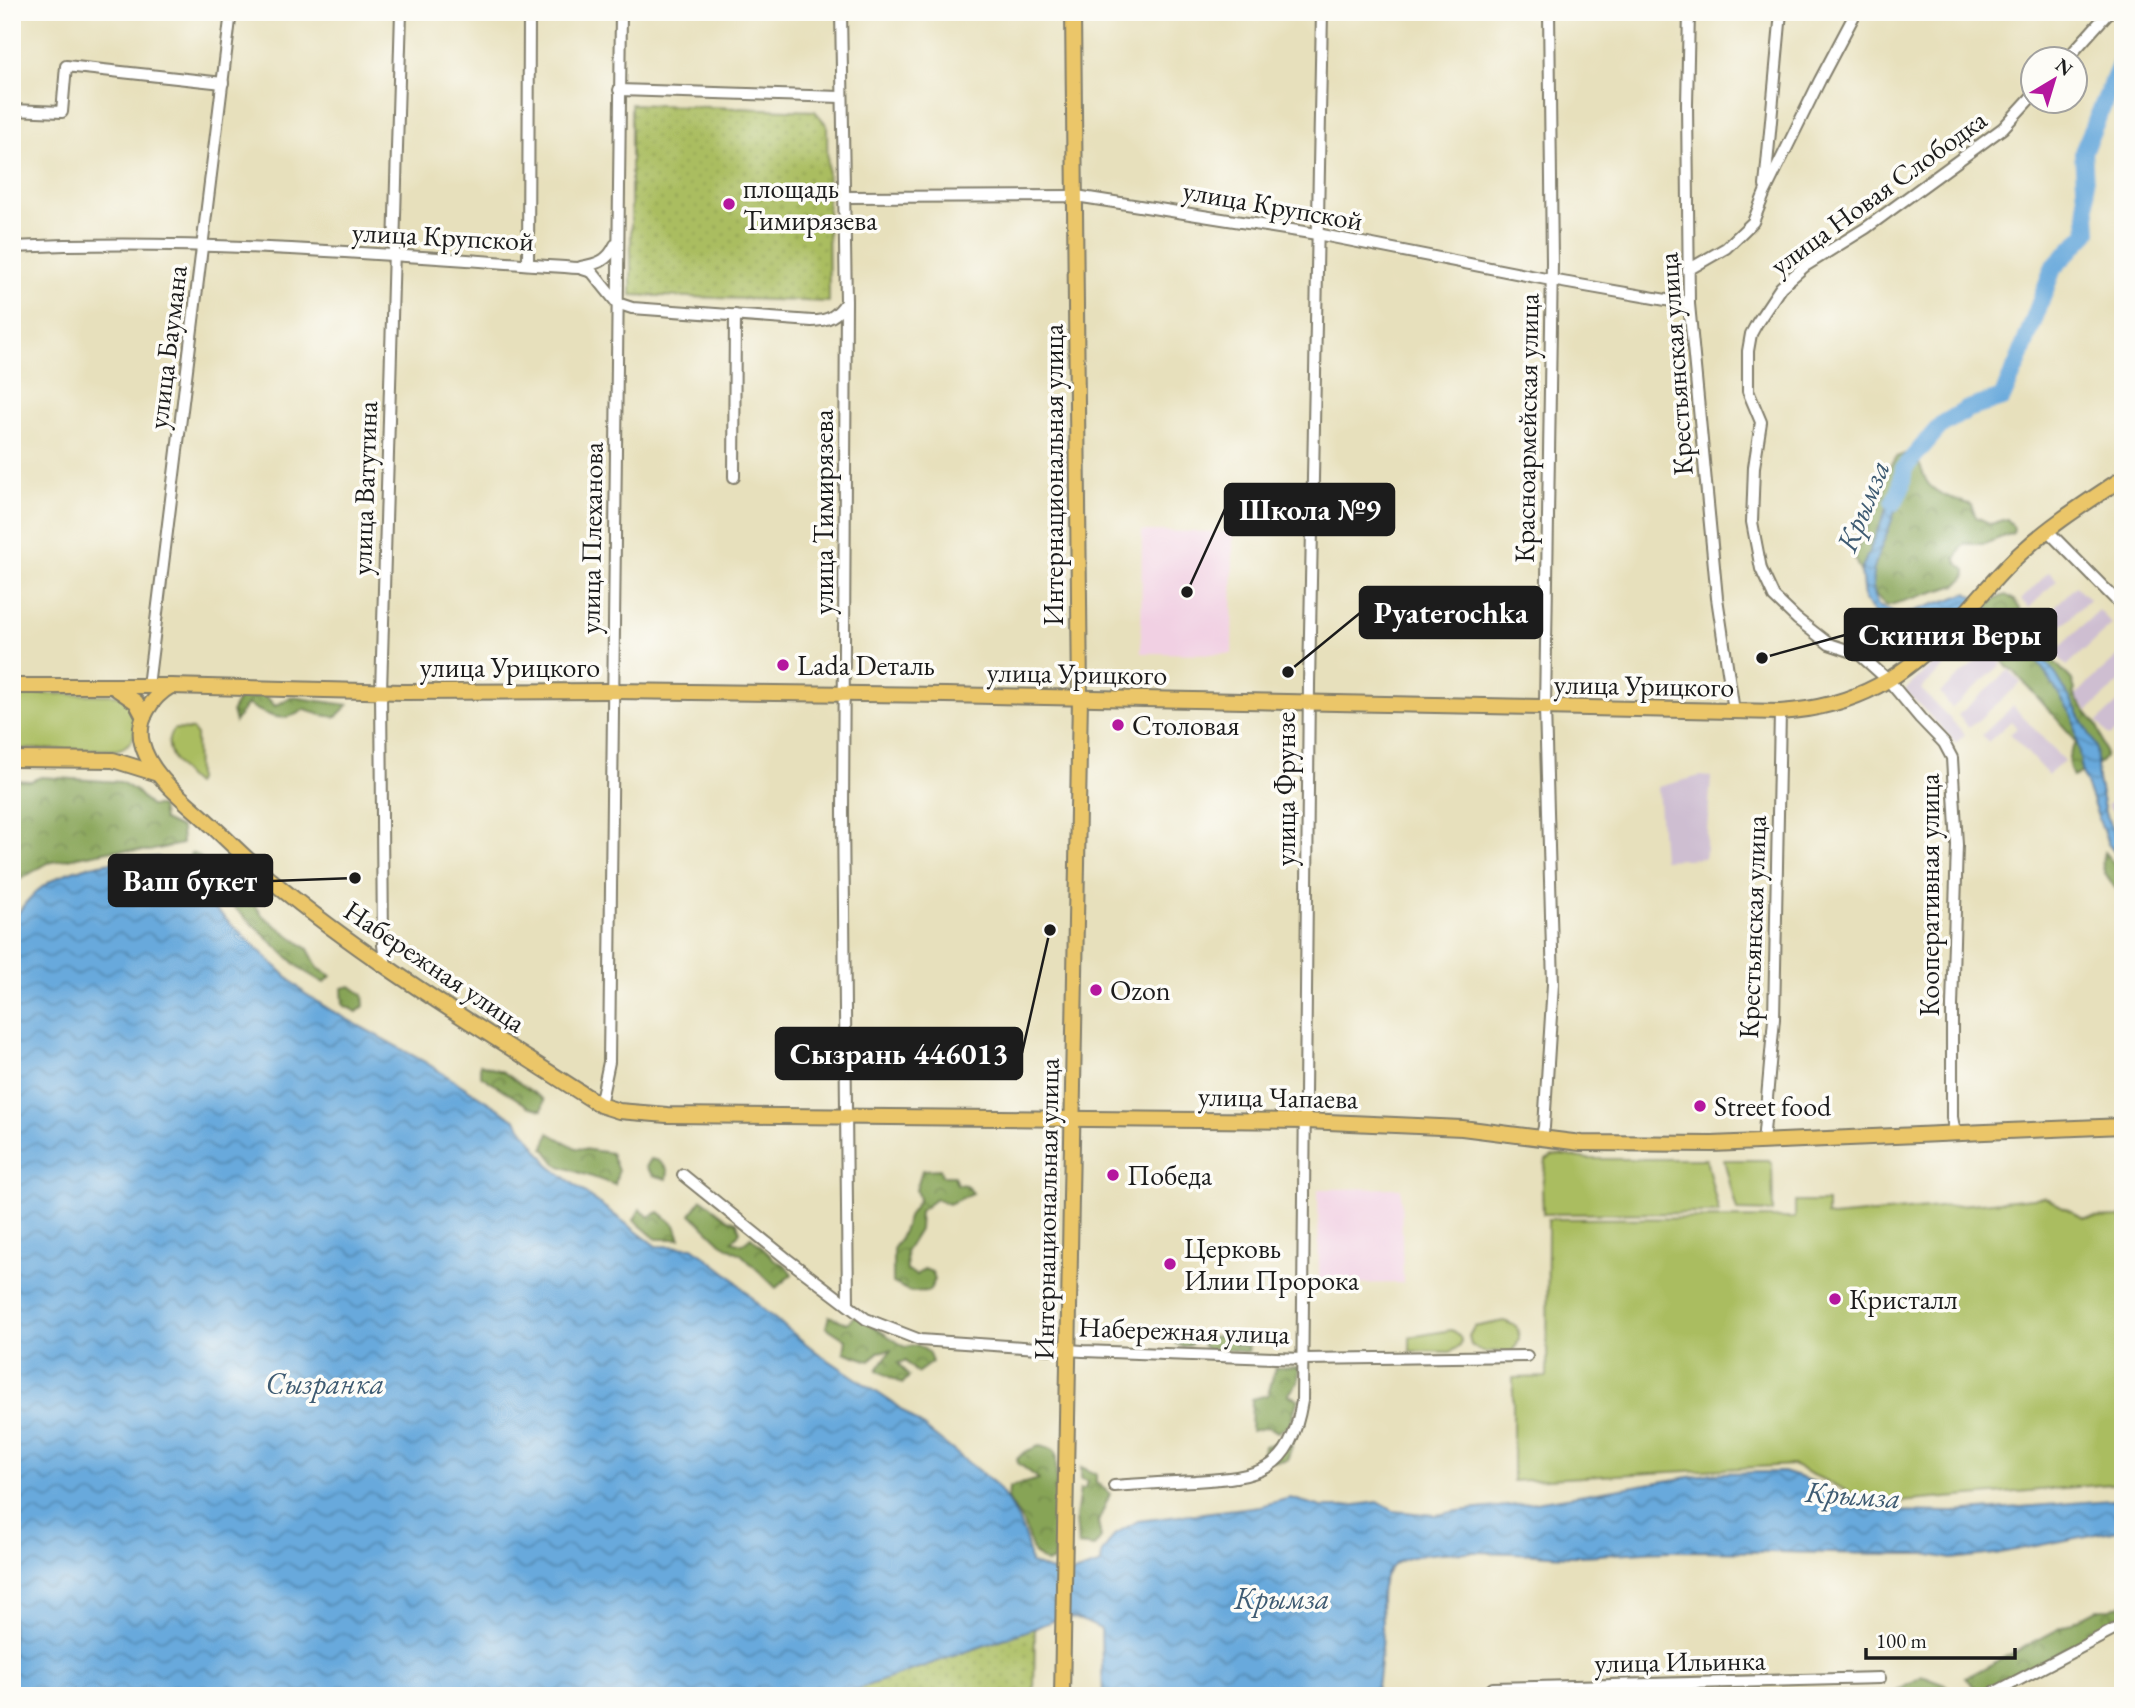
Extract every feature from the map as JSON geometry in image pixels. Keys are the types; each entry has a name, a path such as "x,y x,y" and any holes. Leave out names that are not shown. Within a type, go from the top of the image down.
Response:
{"main road":[{"name":"Интернациональная улица","path":"1062,1696 1080,698 1073,12"},
{"name":"улица Урицкого","path":"113,686 1309,701 1780,712 1812,710 1867,692 1889,681 1956,624 2023,551 2123,478"},
{"path":"158,774 141,741 144,718 154,698 171,685"},
{"path":"12,686 113,686 136,702 144,718"},
{"path":"113,760 141,741"},
{"path":"12,759 113,760 158,774"},
{"name":"Набережная улица","path":"158,774 271,880 386,966 600,1105"},
{"name":"улица Чапаева","path":"600,1105 619,1111 657,1114 1306,1121 1462,1128 1581,1143 1763,1143 2123,1126"}],"street":[{"name":"улица Баумана","path":"148,686 231,12"},
{"name":"улица Ватутина","path":"386,966 383,945 381,691 401,12"},
{"path":"528,264 529,12"},
{"name":"улица Плеханова","path":"600,1105 610,1062 621,12"},
{"name":"улица Тимирязева","path":"841,12 846,302 844,694 848,1305"},
{"name":"улица Фрунзе","path":"1114,1486 1238,1478 1259,1473 1272,1464 1291,1439 1302,1401 1309,701 1322,12"},
{"name":"Красноармейская улица","path":"1541,1139 1553,984 1545,708 1551,280 1549,12"},
{"name":"Крестьянская улица","path":"1689,12 1689,304 1717,598 1734,711"},
{"path":"1765,192 1781,12"},
{"path":"1688,270 1726,248 1753,222 1819,80 1856,12"},
{"path":"2079,46 2109,12"},
{"path":"12,110 62,112 66,66 223,83"},
{"path":"619,90 841,97"},
{"name":"улица Новая Слободка","path":"1889,681 1859,654 1829,644 1797,619 1774,597 1761,569 1752,522 1761,422 1748,391 1748,351 1751,334 1781,287 1805,266 1866,228 2003,128 2020,109"},
{"name":"улица Крупской","path":"845,197 1076,196 1317,234 1689,304"},
{"path":"579,268 603,262 610,256 617,240"},
{"name":"улица Крупской","path":"12,247 202,244 579,268"},
{"path":"579,268 592,272 617,303 632,308 820,321 834,316 846,302"},
{"path":"734,477 735,315"},
{"path":"2048,531 2123,607"},
{"name":"Кооперативная улица","path":"1889,681 1944,743 1952,758 1958,845 1952,1006 1952,1117 1955,1133"},
{"name":"Крестьянская улица","path":"1763,1143 1774,1019 1780,712"},
{"name":"Набережная улица","path":"683,1175 866,1319 920,1340 1068,1350 1303,1359 1527,1356"},
{"path":"1988,1696 2123,1625"},
{"name":"улица Ильинка","path":"1484,1696 1493,1688 1880,1678"}],"shaded area":[{"path":"1142,531 1233,532 1232,654 1141,653"},
{"path":"2049,572 2057,580 2029,608 2021,600"},
{"path":"2076,586 2089,599 2047,640 2034,627"},
{"path":"2099,610 2112,624 2067,666 2054,652"},
{"path":"1960,638 1967,645 1921,689 1965,734 1956,743 1905,690"},
{"path":"1990,649 2002,664 1952,708 1940,693"},
{"path":"2123,652 2123,679 2088,711 2074,696"},
{"path":"2009,670 2021,683 1969,728 1958,715"},
{"path":"2123,698 2123,725 2110,736 2097,722"},
{"path":"2013,706 2064,761 2048,775 2010,734 2017,728 2011,721 1988,742 1982,735"},
{"path":"2123,745 2123,772 2109,758"},
{"path":"1700,776 1711,777 1705,858 1663,860 1658,787"},
{"path":"2123,791 2123,817 2120,820 2107,806"},
{"path":"1401,1188 1403,1283 1319,1284 1318,1189"}],"green space":[{"name":"площадь Тимирязева","path":"631,104 815,111 827,125 829,302 631,295"},
{"path":"1907,453 1918,462 1926,480 1934,489 1971,505 1976,517 1991,524 2007,519 2014,528 2013,533 1984,544 1964,544 1956,558 1957,563 1966,570 1966,576 1957,585 1887,606 1866,582 1854,554 1883,494 1889,468 1896,457"},
{"path":"2006,595 2014,600 2020,609 2022,622 2035,633 2041,648 2072,680 2075,690 2073,693 2095,722 2101,736 2105,753 2103,760 2073,777 2068,760 2076,743 2073,737 2013,670 2007,667 1994,648 1978,645 1973,641 1982,613 1992,602"},
{"path":"261,691 275,706 292,697 348,705 336,717 305,709 283,718 269,715 247,704 235,722 232,711 242,693"},
{"path":"12,693 119,695 131,706 137,727 133,739 117,750 12,749"},
{"path":"174,729 193,730 196,734 195,784 178,767 170,751 170,736"},
{"path":"41,777 121,782 137,792 150,806 161,806 163,820 181,828 182,844 149,851 113,850 48,863 12,884 12,780 31,781"},
{"path":"2104,852 2123,874 2123,896 2104,871"},
{"path":"191,853 199,856 214,875 222,874 228,885 242,887 263,916 308,949 318,968 331,976 324,983 302,970 224,898 218,903 210,898 210,889 187,864"},
{"path":"351,986 363,995 364,1006 357,1012 343,1005 342,988"},
{"path":"480,1064 503,1072 544,1100 542,1110 528,1106 480,1075"},
{"path":"549,1133 576,1148 611,1153 618,1171 615,1185 557,1165 544,1148"},
{"path":"1561,1155 1588,1159 1706,1159 1719,1213 1543,1214 1542,1186 1546,1160"},
{"path":"651,1159 659,1161 668,1170 667,1179 653,1175 646,1167"},
{"path":"1724,1160 1769,1160 1772,1165 1773,1212 1737,1211"},
{"path":"940,1169 942,1176 954,1176 957,1184 966,1185 973,1193 949,1204 936,1199 920,1211 919,1230 906,1251 907,1271 917,1275 924,1269 932,1272 935,1280 929,1291 911,1292 893,1283 893,1249 919,1199 916,1190 922,1170"},
{"name":"Кристалл","path":"2044,1197 2084,1218 2123,1217 2123,1483 1875,1504 1792,1465 1513,1481 1513,1378 1547,1377 1548,1219 1795,1218 1795,1202 1827,1202 1827,1216 1832,1217"},
{"path":"702,1199 728,1219 737,1222 740,1232 732,1241 742,1244 751,1237 792,1274 776,1288 742,1255 721,1243 691,1214"},
{"path":"640,1209 649,1217 659,1212 675,1225 680,1239 656,1239 634,1220"},
{"path":"856,1315 905,1347 918,1345 928,1352 932,1362 917,1373 905,1361 898,1363 909,1377 902,1384 877,1370 891,1350 878,1352 870,1361 844,1352 846,1340 826,1327 829,1316 847,1323"},
{"path":"1504,1321 1516,1326 1519,1333 1518,1342 1512,1351 1483,1352 1471,1345 1469,1336 1474,1327"},
{"path":"1451,1330 1461,1341 1460,1346 1450,1352 1410,1351 1410,1337"},
{"path":"1232,1336 1235,1345 1249,1346 1248,1352 1207,1350 1200,1340 1183,1347 1176,1344 1179,1337"},
{"path":"1299,1367 1298,1382 1288,1395 1298,1399 1290,1424 1278,1432 1268,1427 1251,1431 1252,1399 1268,1395 1275,1368"},
{"path":"1285,1440 1292,1446 1287,1460 1274,1461 1263,1454 1264,1446"},
{"path":"1039,1446 1052,1449 1056,1454 1057,1546 1053,1562 1046,1563 1034,1554 1023,1523 1008,1499 1009,1487 1039,1479 1018,1463 1017,1459 1024,1452"},
{"path":"1081,1467 1096,1474 1096,1482 1110,1494 1098,1522 1101,1538 1094,1547 1078,1545 1076,1518 1080,1489 1085,1489 1087,1481 1081,1479"},
{"path":"2123,1604 2123,1617 1982,1694 1965,1678 2097,1609 2111,1609"},
{"path":"1035,1628 1034,1696 837,1696"},
{"path":"1922,1676 1946,1685 1953,1696 1889,1696"}],"water":[{"name":"Крымза","path":"1896,479 1905,481 1874,569 1874,595 1878,606 1902,615 1968,593 2027,637 2057,676 2096,746 2098,780 2105,813 2123,852 2123,863 2108,844 2083,776 2073,717 2039,663 1994,626 1943,610 1902,622 1874,614 1864,599 1861,571"},
{"name":"Сызранка","path":"158,857 304,993 425,1062 516,1120 551,1167 656,1246 693,1247 732,1277 761,1308 818,1353 893,1403 994,1483 1018,1520 1030,1563 1064,1576 1101,1564 1102,1553 1115,1534 1138,1521 1260,1506 1290,1498 1322,1507 1378,1502 1394,1511 1436,1515 1517,1505 1714,1473 1783,1472 1817,1483 1832,1492 1844,1504 1874,1511 1954,1512 2123,1499 2123,1529 1995,1554 1951,1559 1926,1554 1671,1551 1570,1556 1450,1552 1405,1559 1392,1566 1383,1581 1381,1656 1375,1696 1103,1696 1101,1629 1068,1618 837,1696 12,1696 12,921 33,895 60,876 92,866"}],"waterway":[{"name":"Крымза","path":"1894,502 1901,488 1904,468 1941,425 1968,409 2002,398 2053,268 2088,232 2083,152 2123,58"}],"place":[{"name":"площадь Тимирязева","path":"729,204"},
{"name":"Школа №9","path":"1187,592"},
{"name":"Скиния Веры","path":"1762,658"},
{"name":"Lada Dеталь","path":"783,665"},
{"name":"Pyaterochka","path":"1288,672"},
{"name":"Столовая","path":"1118,725"},
{"name":"Ваш букет","path":"355,878"},
{"name":"Сызрань 446013","path":"1050,930"},
{"name":"Ozon","path":"1096,990"},
{"name":"Street food","path":"1700,1106"},
{"name":"Победа","path":"1113,1175"},
{"name":"Церковь Илии Пророка","path":"1170,1264"},
{"name":"Кристалл","path":"1835,1299"}]}
